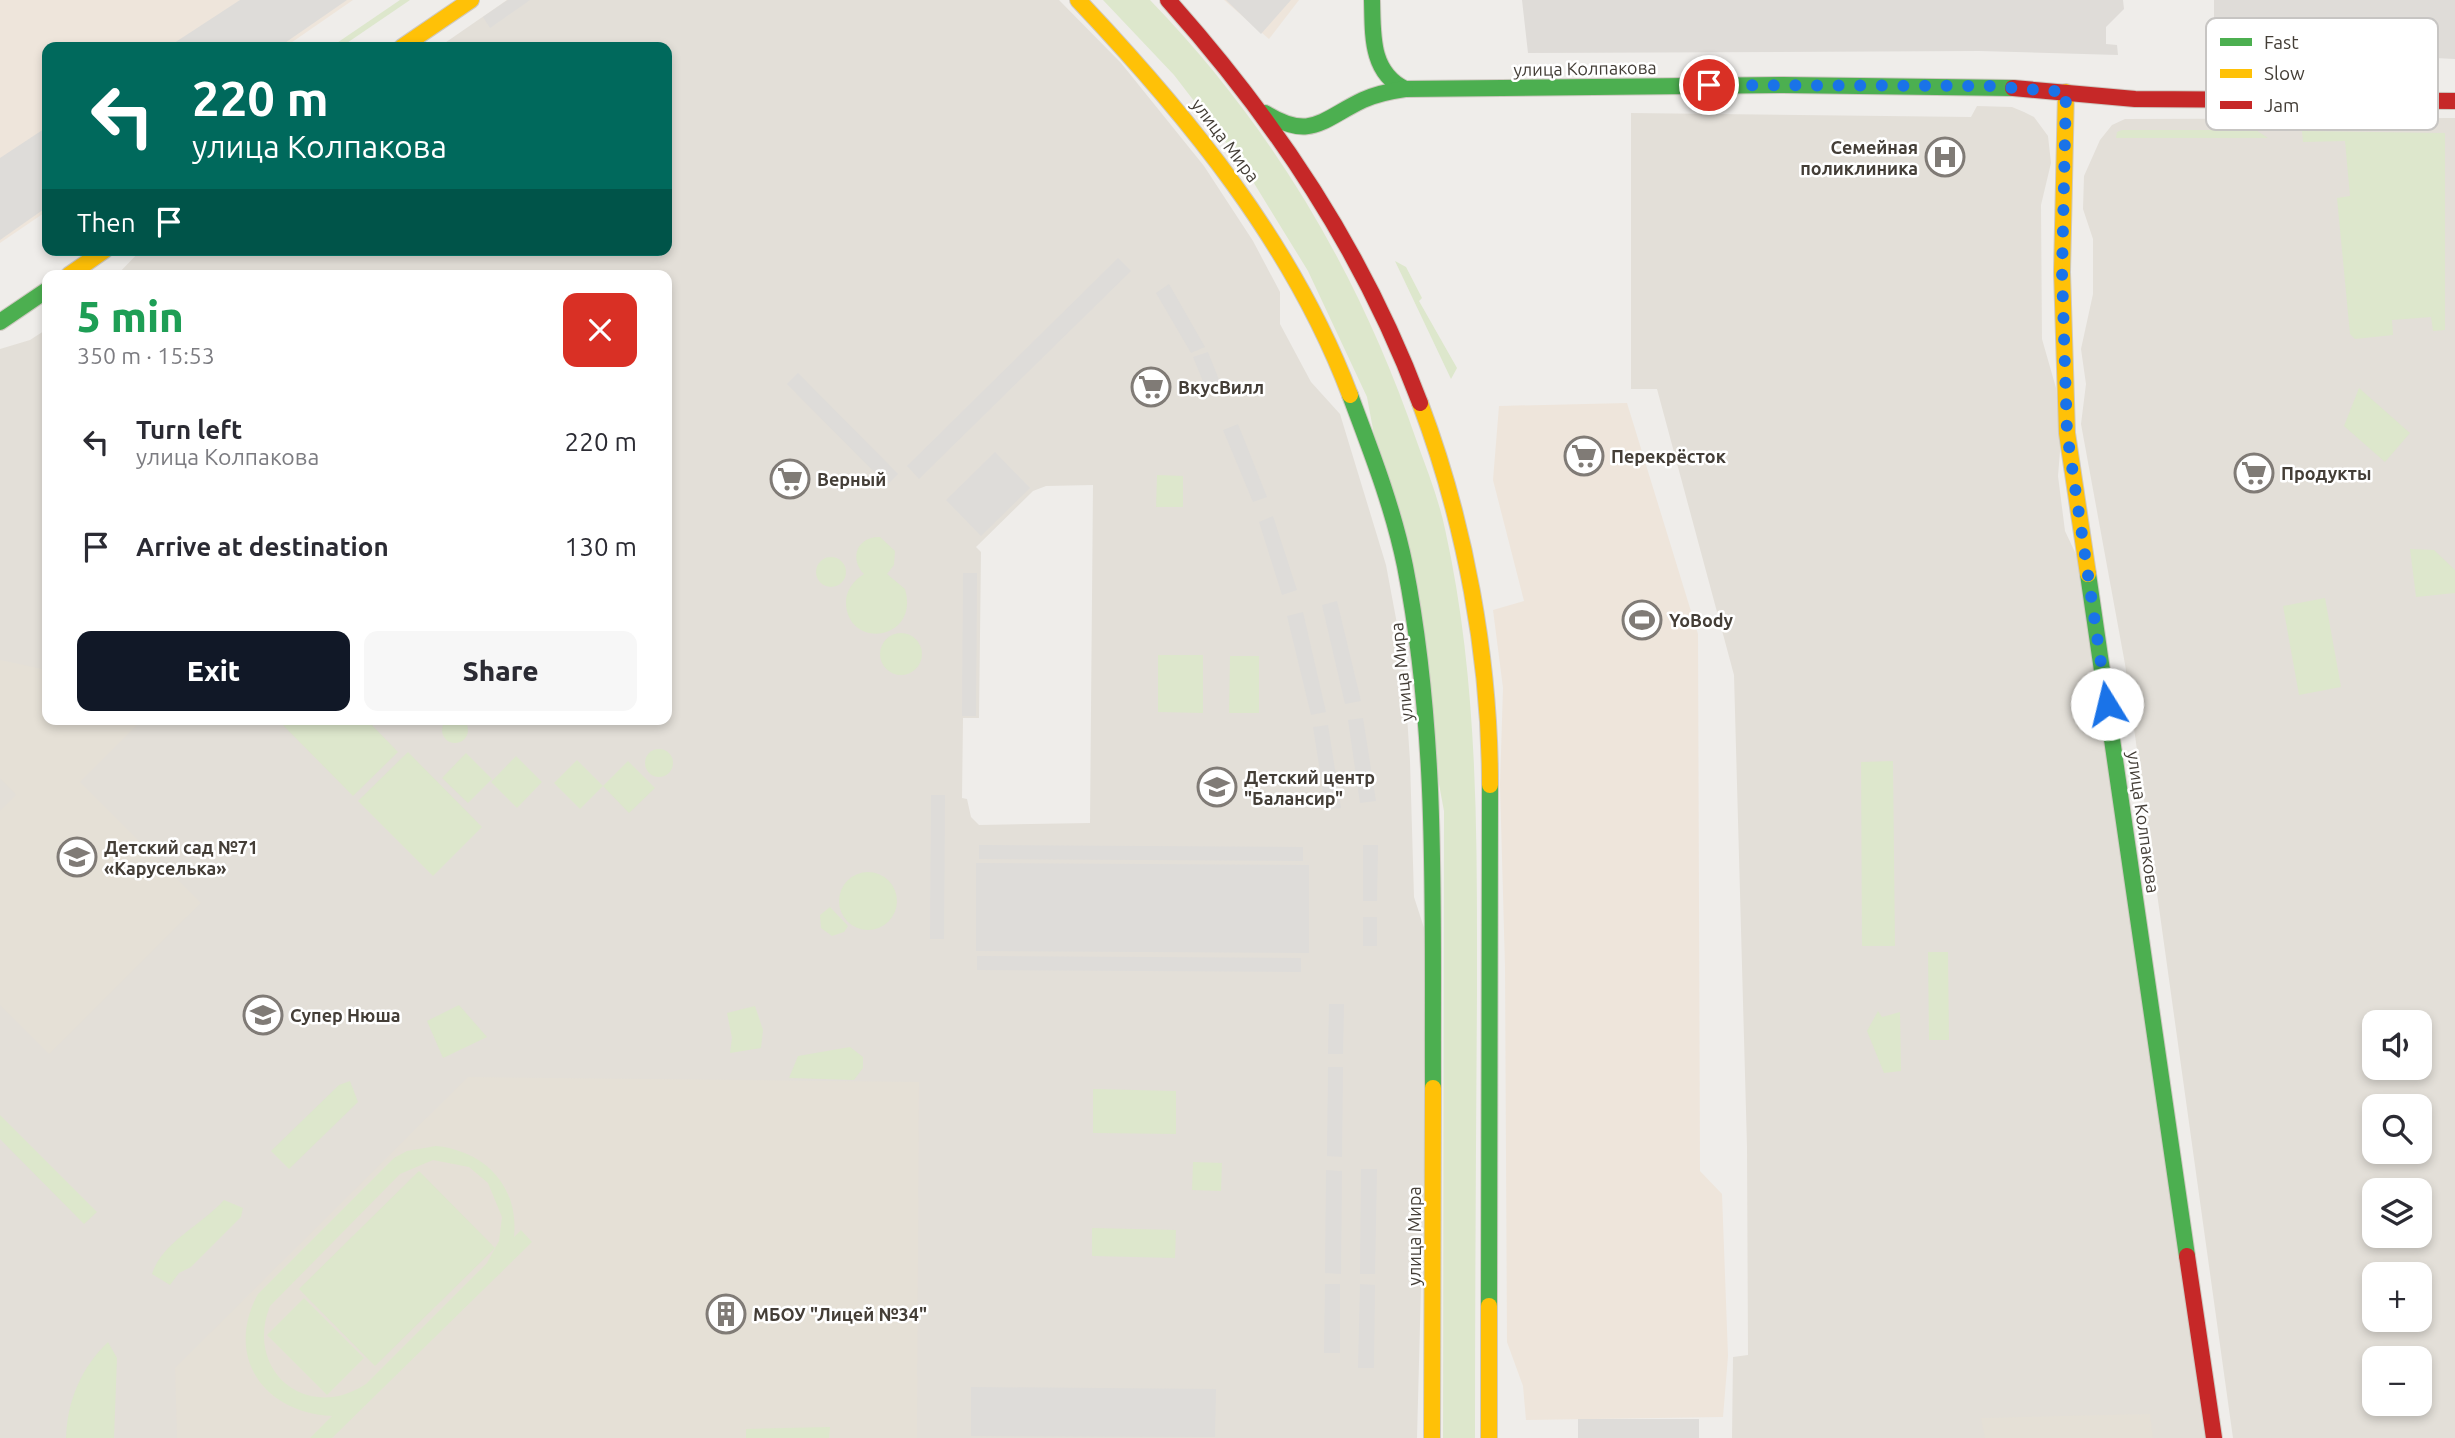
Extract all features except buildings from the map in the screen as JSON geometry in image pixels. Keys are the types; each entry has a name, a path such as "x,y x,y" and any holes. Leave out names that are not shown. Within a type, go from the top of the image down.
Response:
{"main road":[{"path":"409,42 471,0"},
{"name":"улица Мира","path":"1077,0 1158,83 1198,132 1244,195 1296,278 1347,385 1374,457 1400,551 1422,660 1431,802 1432,1438"},
{"path":"1168,0 1229,67 1261,110 1344,237 1373,294 1426,421 1449,491 1484,679 1490,744 1489,1438"},
{"path":"1261,110 1296,128 1317,128 1332,122 1359,103 1371,83 1376,57 1372,0"},
{"path":"1376,57 1386,77 1405,89"},
{"name":"улица Колпакова","path":"1359,103 1384,93 1405,89 1783,85 1989,86 2066,92 2062,272 2067,433 2214,1438"},
{"path":"2066,92 2135,99 2206,99"},
{"path":"1320,138 1332,122"},
{"path":"1314,165 1317,194"},
{"path":"76,270 96,256"},
{"path":"0,322 42,293"}],"shaded area":[{"path":"0,0 353,0 292,42 42,42 42,214 0,243"},
{"path":"240,0 347,0 286,42 176,42"},
{"path":"507,0 1059,0 1121,63 1204,166 1253,241 1280,292 1280,324 1311,382 1340,414 1386,565 1403,656 1410,761 1414,897 1426,934 1426,1097 1417,1438 0,1438 0,349 30,340 42,332 42,725 672,725 672,270 122,270 135,256 672,256 672,42 446,42","holes":["1093,485 1090,823 979,825 971,817 967,799 962,798 963,718 979,718 981,552 976,547 1033,491 1046,486"]},
{"path":"508,0 530,0 490,28 483,17"},
{"path":"1224,0 1299,0 1269,39"},
{"path":"1226,0 1291,0 1261,34"},
{"path":"1522,0 2123,0 2124,9 2106,27 2106,44 2117,45 2118,55 1979,51 1528,53"},
{"path":"2214,0 2455,0 2455,59 2438,58 2438,18 2214,18"},
{"path":"1977,106 2012,107 2024,112 2034,117 2048,136 2051,163 2041,205 2042,339 2056,388 2061,439 2058,476 2065,531 2082,567 2208,1438 1732,1438 1733,1357 1748,1355 1747,1147 1734,675 1657,389 1631,389 1631,113 1971,117"},
{"path":"2438,118 2455,118 2455,1438 2233,1438 2125,664 2081,424 2086,384 2081,349 2093,294 2093,239 2083,209 2084,176 2100,140 2112,125 2125,119 2206,119 2206,130 2438,130"},
{"path":"42,130 42,211 0,240 0,158"},
{"path":"1118,258 1131,271 919,479 907,466"},
{"path":"1169,284 1205,347 1191,353 1156,293"},
{"path":"1208,352 1221,385 1207,391 1193,357"},
{"path":"798,373 898,474 887,485 787,384"},
{"path":"1627,403 1698,634 1700,1171 1722,1194 1728,1356 1723,1417 1526,1420 1523,1386 1507,1342 1505,967 1500,785 1503,688 1493,610 1524,601 1493,480 1499,406"},
{"path":"1238,424 1267,497 1253,502 1223,430"},
{"path":"995,452 1030,488 981,536 946,500"},
{"path":"1273,516 1297,590 1282,595 1259,522"},
{"path":"963,573 977,573 976,716 962,716"},
{"path":"1337,601 1361,701 1345,704 1322,605"},
{"path":"1303,612 1326,712 1311,715 1287,616"},
{"name":"Детский сад №71 «Каруселька»","path":"0,660 42,669 42,725 137,725 80,782 201,903 49,1054 0,1005 0,811 16,795 0,778"},
{"path":"1363,718 1376,801 1360,803 1348,720"},
{"path":"1328,725 1341,808 1326,810 1313,727"},
{"path":"931,795 945,795 944,939 930,939"},
{"path":"979,845 1303,847 1303,861 979,859"},
{"path":"1363,845 1378,845 1377,901 1363,901"},
{"path":"976,863 1309,865 1309,953 976,951"},
{"path":"1363,917 1377,917 1377,946 1363,946"},
{"path":"977,956 1301,958 1301,972 977,970"},
{"path":"1329,1004 1344,1004 1343,1054 1328,1054"},
{"path":"1328,1067 1343,1067 1342,1157 1327,1156"},
{"path":"468,1077 919,1082 917,1438 177,1438 175,1368"},
{"path":"1361,1169 1377,1169 1375,1274 1360,1274"},
{"path":"1326,1170 1342,1171 1341,1274 1325,1273"},
{"path":"1325,1284 1340,1284 1340,1353 1324,1353"},
{"path":"1360,1284 1375,1285 1374,1368 1358,1368"},
{"path":"971,1387 1216,1389 1215,1437 971,1436"},
{"path":"2150,1414 2153,1438 1985,1438 1981,1418"},
{"path":"1578,1419 1699,1419 1699,1438 1578,1438"}],"green space":[{"path":"400,0 410,0 348,42 338,42"},
{"path":"1103,0 1150,0 1236,99 1274,152 1340,262 1369,320 1429,474 1442,518 1464,644 1474,760 1477,877 1475,1438 1443,1438 1444,811 1367,397 1308,271 1241,162 1174,75"},
{"path":"2256,130 2268,138 2116,138 2117,132"},
{"path":"2302,131 2445,133 2445,330 2433,331 2431,317 2392,320 2393,335 2355,339 2350,334 2337,198 2350,196 2345,141 2303,142"},
{"path":"1395,261 1406,267 1422,298 1419,301 1457,368 1451,379"},
{"path":"2359,388 2410,433 2385,462 2344,426"},
{"path":"1157,475 1183,476 1183,507 1156,507"},
{"path":"880,537 895,551 894,565 887,574 905,589 907,606 903,619 894,628 883,633 870,633 859,629 850,619 846,600 850,587 864,574 857,562 858,549 866,540"},
{"path":"2410,549 2434,550 2455,570 2455,593 2416,597"},
{"path":"831,557 842,561 846,572 842,583 831,587 820,583 816,572 820,561"},
{"path":"2325,598 2341,687 2299,695 2283,606"},
{"path":"901,633 916,639 922,654 916,669 901,675 886,669 880,654 886,639"},
{"path":"1158,655 1203,655 1203,713 1158,712"},
{"path":"1230,656 1259,656 1259,713 1229,713"},
{"path":"283,725 372,725 398,752 353,796"},
{"path":"443,725 467,725 467,735 460,742 450,742 443,735"},
{"path":"659,749 669,753 673,763 669,773 659,777 649,773 645,763 649,753"},
{"path":"408,752 482,827 433,876 358,801"},
{"path":"466,753 492,779 468,803 442,778"},
{"path":"516,756 542,782 517,808 491,782"},
{"path":"577,760 603,786 580,809 554,783"},
{"path":"628,761 655,788 629,813 603,786"},
{"path":"1893,761 1895,946 1862,946 1861,762"},
{"path":"868,872 879,874 892,885 897,901 895,912 884,925 868,930 857,928 844,917 839,901 841,890 852,877"},
{"path":"830,907 848,926 844,932 832,936 821,928 820,915"},
{"path":"1928,952 1948,952 1949,1040 1929,1040"},
{"path":"459,1005 487,1037 443,1058 427,1021"},
{"path":"755,1006 763,1030 761,1048 730,1053 732,1038 727,1013"},
{"path":"1878,1011 1882,1017 1900,1012 1901,1071 1884,1073 1867,1031"},
{"path":"850,1047 863,1057 863,1068 854,1080 789,1078 798,1056"},
{"path":"350,1081 358,1102 289,1169 271,1151 339,1085"},
{"path":"1093,1089 1176,1091 1176,1134 1093,1133"},
{"path":"0,1115 97,1212 84,1224 0,1139"},
{"path":"436,1146 454,1149 484,1164 495,1174 511,1202 514,1237 521,1230 532,1242 332,1438 310,1438 332,1416 287,1405 270,1393 257,1378 249,1359 246,1339 249,1317 258,1294 394,1158 407,1151","holes":["433,1160 469,1167 488,1183 502,1217 499,1241 487,1263 366,1384 344,1395 322,1397 303,1394 286,1384 273,1370 266,1351 264,1330 270,1306 400,1174"]},
{"path":"1193,1162 1222,1163 1221,1191 1192,1190"},
{"path":"419,1171 495,1248 375,1366 299,1289"},
{"path":"224,1200 243,1208 241,1217 191,1267 179,1273 170,1285 152,1274 164,1252"},
{"path":"1092,1228 1176,1230 1175,1258 1092,1256"},
{"path":"304,1298 364,1358 327,1395 267,1335"},
{"path":"108,1342 117,1358 114,1438 66,1438 69,1411 77,1386 90,1363"},
{"path":"830,1427 829,1438 746,1438 746,1429"}],"traffic: fast":[{"path":"1372,0 1374,39 1379,62 1385,73 1405,89 1783,85 2013,88"},
{"path":"1265,113 1294,126 1305,126 1326,120 1368,98 1405,89"},
{"path":"0,322 42,293"},
{"path":"1350,395 1381,479 1405,566 1424,696 1433,892 1433,1088"},
{"path":"2088,574 2187,1256"},
{"path":"1489,1306 1490,785"}],"traffic: slow":[{"path":"409,42 471,0"},
{"path":"1078,0 1159,89 1234,184 1299,286 1350,395"},
{"path":"2066,92 2062,272 2067,433 2088,574"},
{"path":"76,270 96,256"},
{"path":"1420,403 1450,495 1472,591 1485,688 1490,785"},
{"path":"1432,1438 1433,1088"},
{"path":"1489,1306 1489,1438"}],"traffic: jam":[{"path":"1168,0 1245,93 1313,190 1372,293 1420,403"},
{"path":"2013,88 2135,99 2206,99"},
{"path":"2438,101 2455,101"},
{"path":"2187,1256 2214,1438"}],"place":[{"name":"Семейная поликлиника","path":"1945,157"},
{"name":"ВкусВилл","path":"1151,387"},
{"name":"Перекрёсток","path":"1584,456"},
{"name":"Продукты","path":"2254,473"},
{"name":"Верный","path":"790,479"},
{"name":"YoBody","path":"1642,620"},
{"name":"Детский центр \"Балансир\"","path":"1217,787"},
{"name":"Детский сад №71 «Каруселька»","path":"77,857"},
{"name":"Супер Нюша","path":"263,1015"},
{"name":"МБОУ \"Лицей №34\"","path":"726,1314"}],"route":[{"path":"1709,85 1989,86 2066,92 2062,272 2067,433 2107,704"}]}
